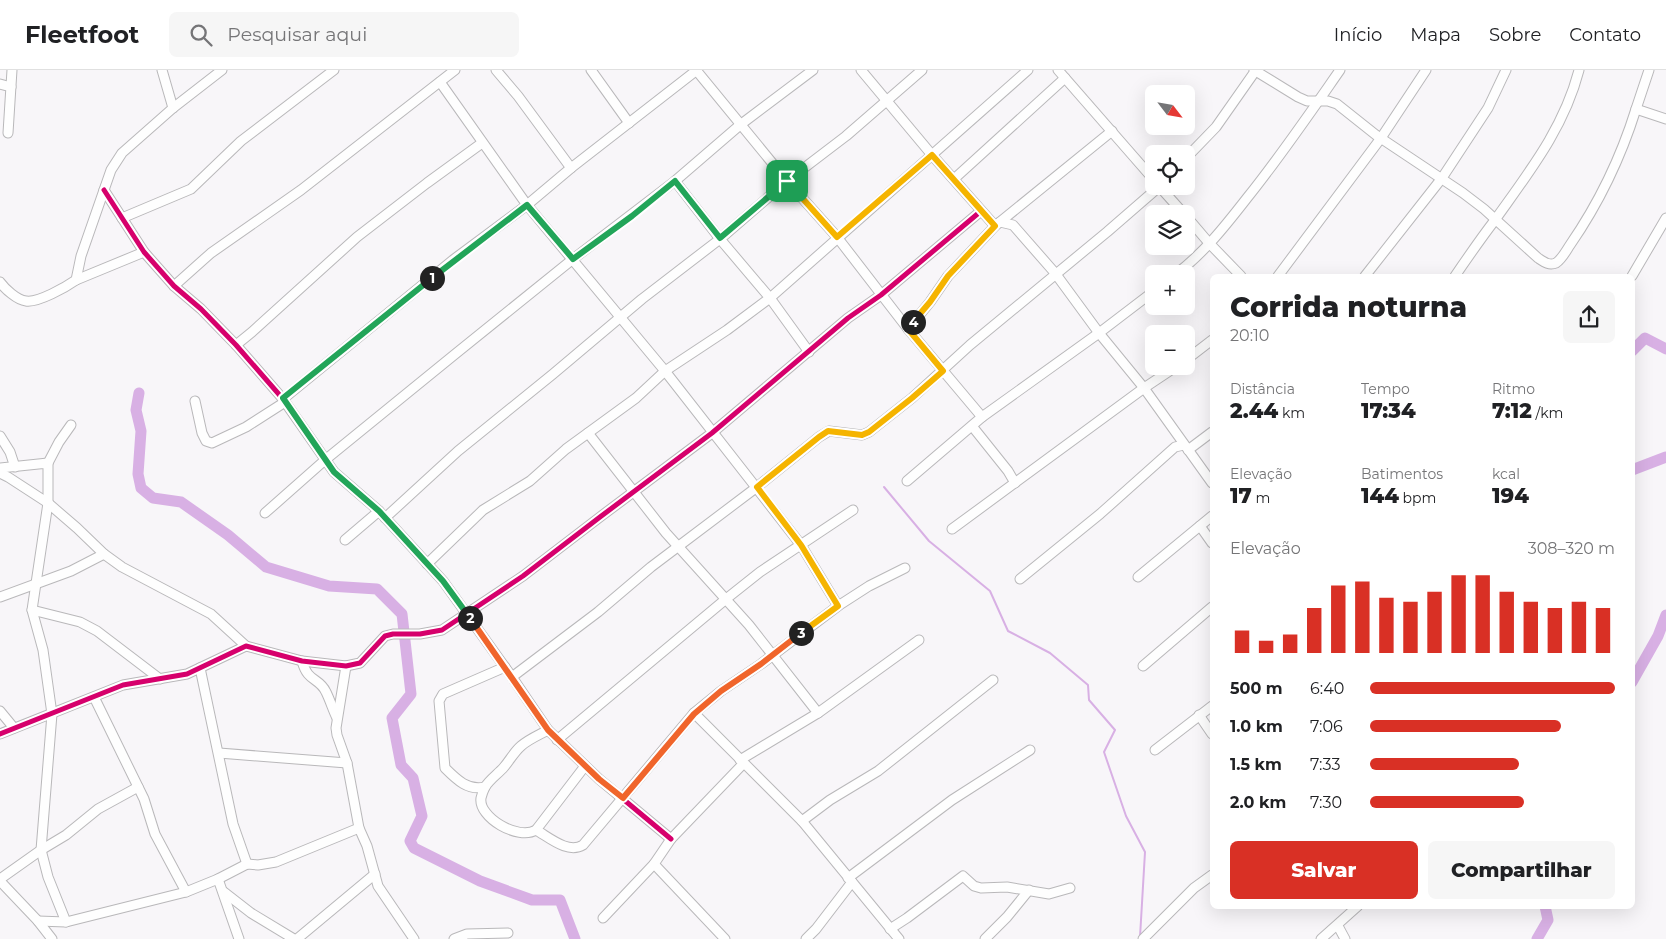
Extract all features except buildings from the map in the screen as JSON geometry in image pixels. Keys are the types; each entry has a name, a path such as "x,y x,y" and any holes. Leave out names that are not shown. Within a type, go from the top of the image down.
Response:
{"street":[{"path":"8,132 12,70"},
{"path":"162,70 173,108"},
{"path":"76,280 81,256 111,170 122,153 173,108 222,70"},
{"path":"122,218 191,189 241,141 334,70"},
{"path":"174,286 211,253 301,190 455,70"},
{"path":"496,70 571,168"},
{"path":"591,70 629,123"},
{"path":"195,401 202,433 206,441 212,443 246,426 284,400 453,260 527,205 696,70 787,181 837,237 908,329 982,417"},
{"path":"265,513 325,460 573,259 632,216 740,125 813,70"},
{"path":"861,70 981,211 997,224 1013,225"},
{"path":"345,540 382,515 787,181 846,136 922,70"},
{"path":"427,564 483,510 530,481 566,449 636,398 665,371 727,330 770,298 1028,70"},
{"path":"1058,70 1145,170"},
{"path":"1195,149 1216,128 1255,70 1307,101 1328,101 1337,104 1381,138 1442,178 1484,210 1544,263 1556,263 1583,227 1606,183 1623,144 1649,70"},
{"path":"1186,265 1209,243 1266,174 1340,70"},
{"path":"1279,274 1381,138 1426,70"},
{"path":"1367,274 1442,178 1488,108 1506,70"},
{"path":"1456,274 1536,165 1562,116 1571,96 1579,70"},
{"path":"954,179 1065,78"},
{"path":"440,82 527,205 665,371 712,433 757,487 801,545 838,606"},
{"path":"0,84 11,87"},
{"path":"1636,109 1666,119"},
{"path":"908,329 948,276 997,224 1112,131"},
{"path":"236,345 357,237 482,143"},
{"path":"675,181 770,298 809,352"},
{"path":"104,190 144,252 174,286 201,309 236,345 284,400 334,472 382,515 443,581 548,730 585,766 671,839"},
{"path":"512,677 598,612 819,437 828,431 862,435 869,432 912,398 1055,273 1107,232 1149,195"},
{"path":"1167,195 1176,205"},
{"path":"1013,210 1013,225 1055,273 1099,333 1144,388 1178,436 1182,447 1210,481"},
{"path":"0,473 48,503 104,554 122,567 211,614 246,646 302,661 346,666 360,663 385,636 393,634 420,634 442,630 523,576 712,433 848,318 881,295 981,211"},
{"path":"1633,274 1666,218"},
{"path":"1195,227 1239,274"},
{"path":"0,282 21,300 31,301 56,292 76,280 144,252"},
{"path":"907,481 982,417 1145,298"},
{"path":"1195,353 1210,342"},
{"path":"952,529 1164,375"},
{"path":"66,922 48,877 41,850 52,714 43,650 32,610 48,503 48,463 71,425"},
{"path":"972,426 1008,471 1015,483"},
{"path":"588,433 679,546 773,654 818,713"},
{"path":"1020,578 1182,447 1210,433"},
{"path":"0,436 10,452 15,467"},
{"path":"0,468 48,463"},
{"path":"557,740 760,572 853,510"},
{"path":"1138,577 1210,518"},
{"path":"1200,526 1210,540"},
{"path":"0,597 71,571 104,554"},
{"path":"536,830 571,849 584,845 694,714 721,691 761,664 838,606 869,586 905,568"},
{"path":"1143,666 1210,609"},
{"path":"32,610 80,622 97,631 160,679"},
{"path":"603,918 654,864 671,839 742,762 818,713 919,640"},
{"path":"0,734 123,685 187,674 246,646"},
{"path":"302,661 307,674 327,692 337,718"},
{"path":"346,666 337,718 337,736 347,763 359,828 367,846 380,891 414,939"},
{"path":"485,787 471,788 445,768 439,702 442,694 505,667"},
{"path":"200,668 233,824 248,864"},
{"path":"802,821 830,800 878,771 994,680"},
{"path":"94,697 144,799 155,834 186,892"},
{"path":"1156,750 1210,707"},
{"path":"0,711 14,728"},
{"path":"694,714 802,821 899,939"},
{"path":"1199,715 1210,731"},
{"path":"548,730 520,747 485,787 481,797 482,803 494,820 516,833 530,834 536,830 585,766"},
{"path":"806,939 816,929 850,880 952,800 1030,750"},
{"path":"219,753 347,763"},
{"path":"52,939 38,920 0,880 41,850 66,835 98,809 138,787"},
{"path":"38,920 66,922 186,892 248,864 258,865 276,862 359,828"},
{"path":"654,864 725,939"},
{"path":"222,890 251,913 295,939 375,874"},
{"path":"890,929 963,876 977,887 1007,886 1049,894 1070,888"},
{"path":"1143,939 1194,888 1210,876"},
{"path":"218,879 239,939"},
{"path":"985,939 1007,917 1029,890"},
{"path":"1322,939 1355,909"},
{"path":"1338,926 1345,939"},
{"path":"454,939 467,934 508,933"}],"waterway":[{"path":"1635,348 1645,338 1666,349"},
{"path":"139,393 136,410 141,431 138,474 141,488 153,498 181,502 228,535 266,567 329,586 377,589 402,614 411,694 392,718 401,765 413,778 422,816 410,841 414,848 480,881 532,900 560,900 575,939"},
{"path":"1635,469 1666,457"},
{"path":"884,487 929,541 990,591 1008,631 1050,653 1088,685 1089,700 1115,730 1104,752 1126,816 1145,852 1140,937"},
{"path":"1635,677 1658,636 1666,615"},
{"path":"1537,939 1548,920 1546,909"}],"cycle path":[{"path":"104,190 144,252 174,286 201,309 236,345 283,399 334,472 379,511 443,581 548,730 599,779 671,839"},
{"path":"0,734 123,685 187,674 246,646 302,661 346,666 360,663 385,636 393,634 420,634 442,630 523,576 712,433 848,318 881,295 981,211"}],"route":[{"path":"932,155 995,226 948,276 908,329 943,371 866,434 828,431 757,487 801,545 838,606 708,701 694,714 623,798 599,779 548,730 443,581 367,499 334,472 283,398 453,260 527,205 552,232 573,259 632,216 675,181 720,238 787,181 837,237 932,155"}]}
